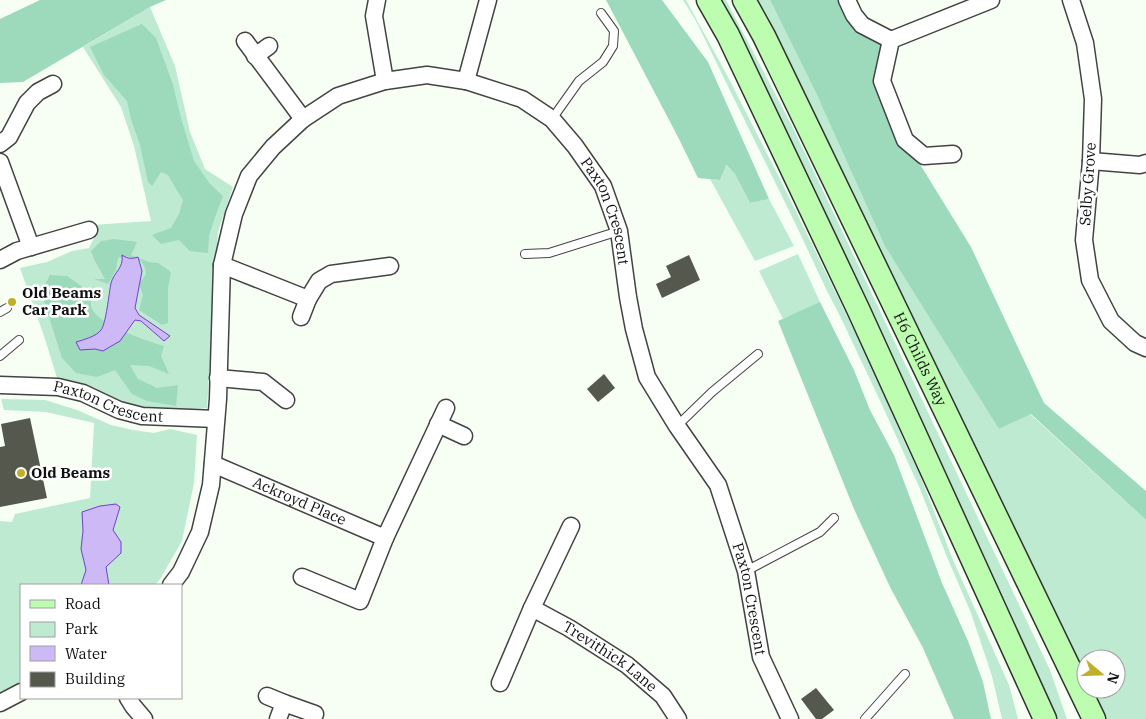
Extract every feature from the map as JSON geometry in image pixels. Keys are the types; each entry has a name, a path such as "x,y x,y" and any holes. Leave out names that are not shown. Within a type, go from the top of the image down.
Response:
{"street":[{"path":"377,0 374,16 385,81"},
{"path":"466,81 488,0"},
{"path":"708,0 728,35 858,309 1044,719"},
{"name":"H6 Childs Way","path":"744,0 764,36 1094,719"},
{"path":"847,0 854,16 862,25 891,40 991,0"},
{"name":"Selby Grove","path":"1071,0 1085,43 1093,99 1091,161 1084,240 1090,280 1111,320 1135,344 1146,348"},
{"path":"891,40 882,81 904,140 924,156 953,154"},
{"path":"244,41 303,119"},
{"path":"256,56 269,46"},
{"name":"Paxton Crescent","path":"172,584 181,572 200,532 211,485 218,399 222,265 234,214 249,176 273,146 303,119 338,96 385,81 427,75 466,81 522,99 552,119 575,146 603,186 619,231 631,313 647,377 677,426 718,485 746,571 761,657 790,719"},
{"path":"0,144 10,137 27,103 38,92 53,84"},
{"path":"1091,161 1140,165 1146,163"},
{"path":"0,162 31,247"},
{"path":"0,260 17,251 89,230"},
{"path":"222,265 308,299"},
{"path":"301,317 308,299 319,281 331,274 390,266"},
{"path":"218,378 263,382 286,400"},
{"name":"Paxton Crescent","path":"0,385 58,387 83,393 119,410 142,416 216,419"},
{"path":"302,577 360,601 385,538 446,408"},
{"path":"438,424 464,436"},
{"name":"Ackroyd Place","path":"212,464 385,538"},
{"path":"500,683 532,608 571,526"},
{"name":"Trevithick Lane","path":"532,608 569,628 627,665 663,696 678,719"},
{"path":"0,703 20,693"},
{"path":"267,696 284,704 315,714"},
{"path":"129,699 144,719"},
{"path":"278,719 284,704"}],"lane":[{"path":"552,119 579,81 603,62 613,46 614,31 601,13"},
{"path":"525,254 549,253 619,231"},
{"path":"0,356 19,340"},
{"path":"677,426 712,392 758,354"},
{"path":"746,571 820,532 834,518"},
{"path":"865,719 905,674"}],"green space":[{"path":"40,0 166,0 150,7 23,82 0,83 0,19"},
{"path":"606,0 662,0 708,62 769,199 750,203 735,174 726,165 720,180 698,178"},
{"path":"683,0 686,0 728,77 877,377 919,473 953,560 1009,685 1018,719 1002,719 992,676 971,613 920,489 797,227 696,21"},
{"path":"715,0 726,0 792,126 1050,670 1067,719 1047,719"},
{"path":"746,0 770,0 818,97 999,429 1030,414 1146,520 1146,719 1094,719 1084,699 1126,699 1126,649 1076,649 1076,682"},
{"path":"770,0 845,0 891,40 882,81 905,140 971,247 1044,403 1146,491 1146,520 1031,414 999,429 885,246 818,97"},
{"path":"150,7 175,66 190,132 205,169 233,187 218,232 207,408 154,412 123,404 95,388 58,381 20,268 47,262 72,251 89,248 95,236 92,225 151,221 134,146 121,107 83,47"},
{"path":"142,24 156,38 173,85 194,161 210,184 223,196 209,236 208,253 190,251 179,240 161,244 152,235 171,228 179,214 183,200 168,175 161,172 152,186 148,182 140,145 127,101 104,75 90,47"},
{"path":"725,165 735,174 750,203 769,199 794,246 755,261 710,179 720,180"},
{"path":"114,239 137,242 131,255 149,262 158,263 171,272 168,288 168,323 162,325 139,310 143,295 139,284 146,274 141,261 127,256 118,258 116,270 108,284 94,279 105,279 91,251 101,241"},
{"path":"798,254 820,302 783,319 759,271"},
{"path":"50,275 67,276 91,293 92,309 104,321 124,332 164,346 161,356 169,374 149,366 130,365 138,379 157,388 178,385 176,406 147,401 132,394 115,370 97,377 76,373 62,358 41,292"},
{"path":"820,302 854,370 870,410 894,455 942,583 968,641 983,682 991,719 954,719 923,648 890,587 854,509 778,321"},
{"path":"1,399 45,400 77,410 111,425 154,433 170,429 197,435 194,483 182,541 160,579 156,584 20,584 20,684 0,694 0,521 12,522 15,514 90,498 94,423 46,412 4,410"}],"water":[{"path":"122,255 130,258 138,257 142,271 135,308 139,315 170,336 164,341 141,321 135,320 120,341 103,351 95,349 80,350 76,342 90,338 103,327 112,279 122,263"},
{"path":"116,504 120,507 113,530 121,542 121,553 106,567 109,584 81,584 86,570 81,549 83,531 82,512 100,506"}],"building":[{"path":"689,255 700,280 662,298 656,284 671,277 666,266"},
{"path":"604,374 615,388 598,402 587,389"},
{"name":"Old Beams","path":"30,418 47,498 0,507 0,447 5,446 1,424"},
{"path":"816,688 834,710 822,719 816,719 801,699"}],"place":[{"name":"Old Beams Car Park","path":"12,302"},
{"name":"Old Beams","path":"21,473"}]}
